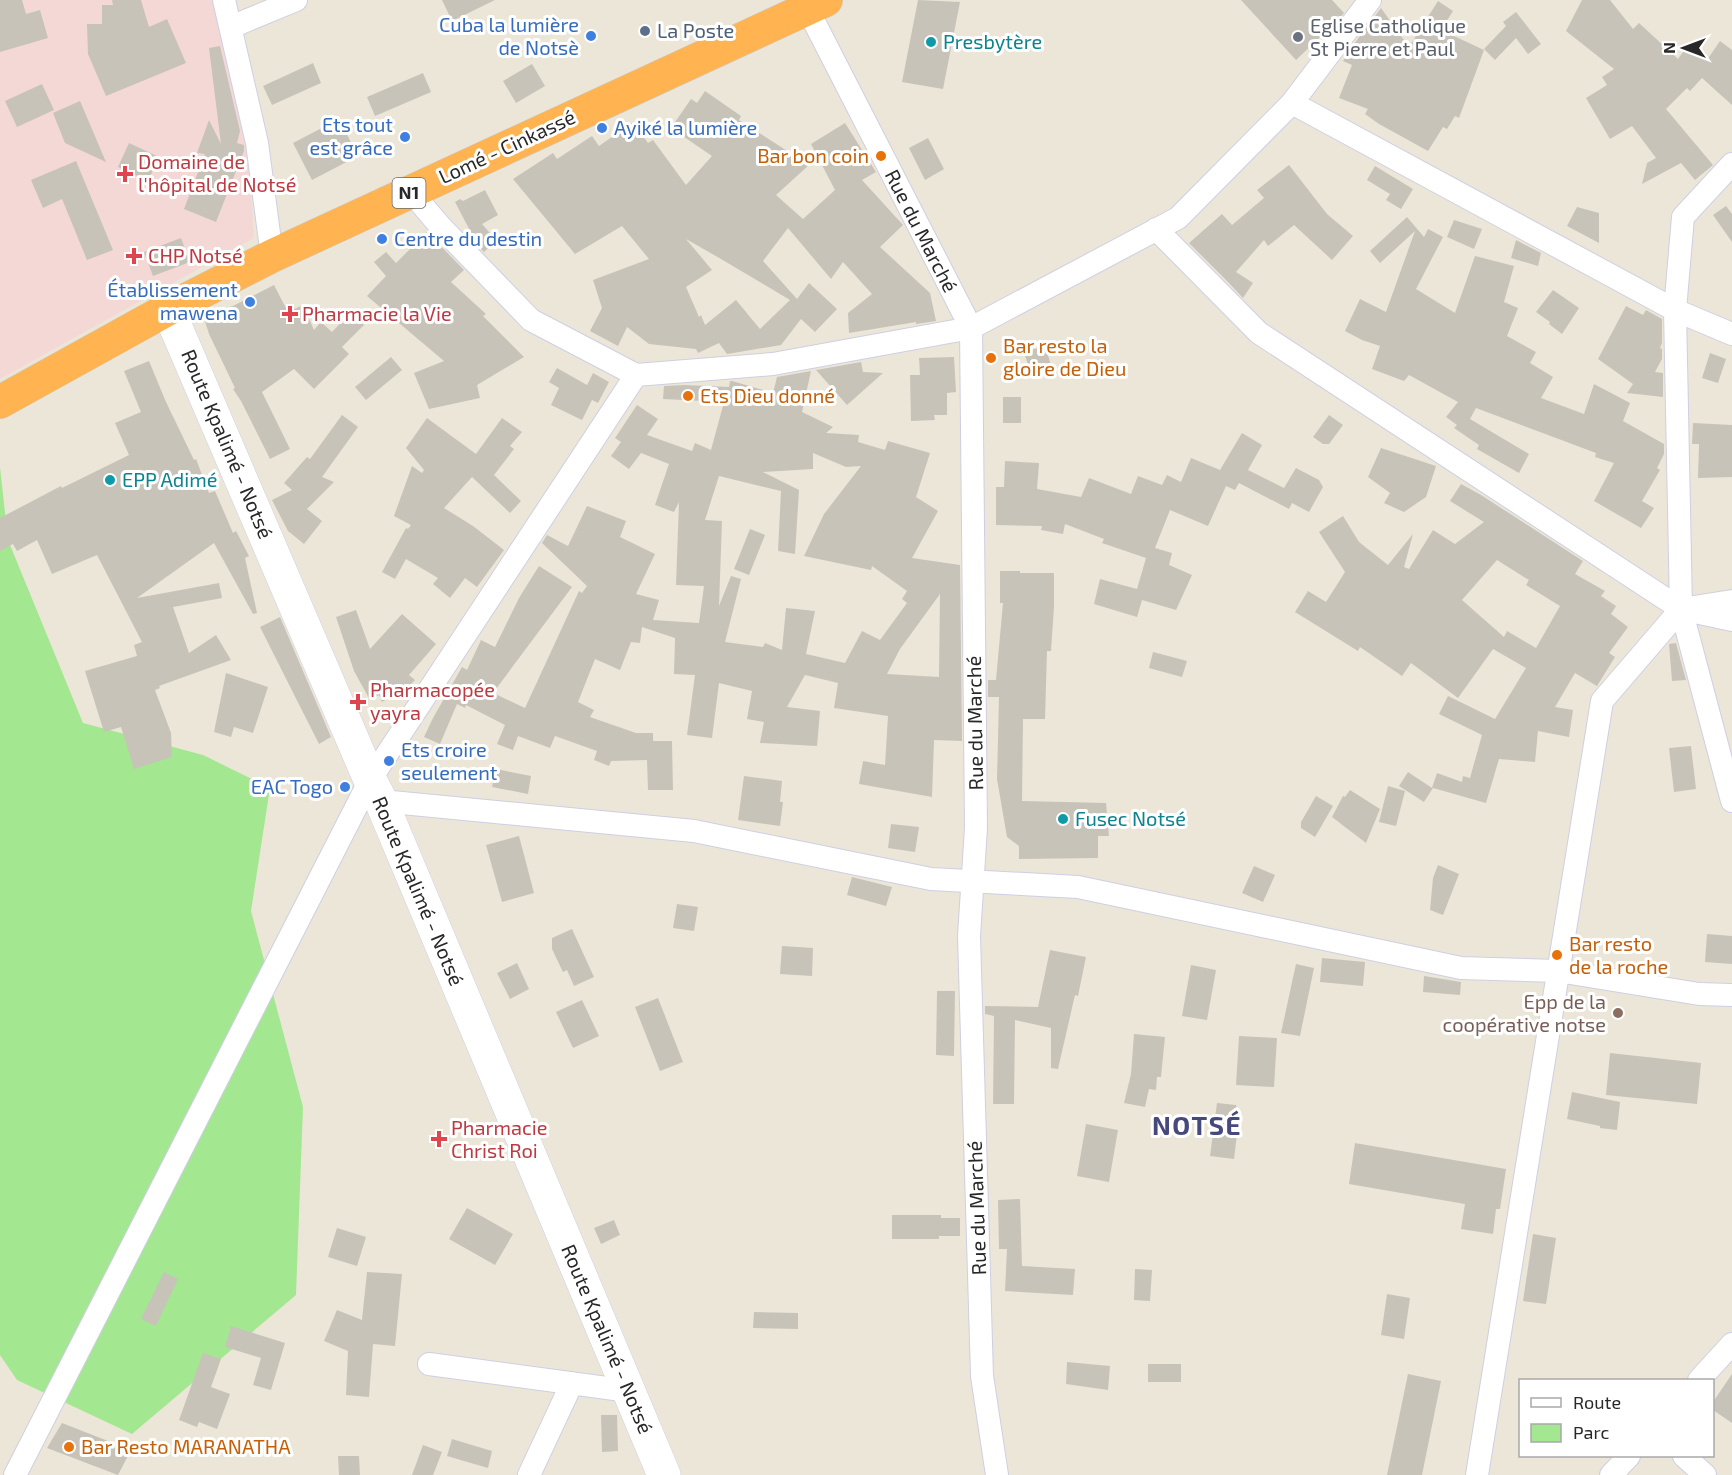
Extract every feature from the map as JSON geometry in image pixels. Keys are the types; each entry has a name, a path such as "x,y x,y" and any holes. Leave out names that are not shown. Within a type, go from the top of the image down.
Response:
{"highway":[{"name":"Lomé - Cinkassé","path":"0,402 168,309 272,256 816,4"}],"main road":[{"name":"Route Kpalimé - Notsé","path":"168,309 375,790 664,1475"}],"street":[{"path":"224,0 257,143 272,256"},
{"path":"231,27 296,0"},
{"path":"411,192 441,227 531,320 636,375 773,364 970,328 1178,218 1292,103 1370,0"},
{"name":"Rue du Marché","path":"816,4 970,328 976,828 969,936 982,1376 997,1475"},
{"path":"1292,103 1675,310 1732,334"},
{"path":"1732,164 1683,218 1675,310 1681,609 1732,801"},
{"path":"1156,229 1259,333 1681,609 1732,620"},
{"path":"15,1475 375,790 636,375"},
{"path":"1477,1475 1602,701 1681,609 1732,601"},
{"path":"375,790 694,831 931,879 1078,887 1461,968 1558,971 1699,994 1732,994"},
{"path":"1700,1379 1732,1344"},
{"path":"429,1365 629,1391"},
{"path":"529,1475 572,1383"},
{"path":"1611,1475 1627,1457"},
{"path":"1686,1457 1705,1475"}],"shaded area":[{"name":"Domaine de l'hôpital de Notsé","path":"0,0 215,0 246,111 254,238 0,379"}],"green space":[{"path":"0,467 8,540 83,723 203,755 270,788 251,911 303,1107 296,1295 132,1434 17,1380 0,1355"}],"building":[{"path":"0,0 22,0 26,14 40,10 48,38 0,52"},
{"path":"112,0 141,0 149,27 167,19 186,63 106,96 88,54 87,24 102,24 102,5 113,5"},
{"path":"442,0 495,0 452,21"},
{"name":"Presbytère","path":"918,0 960,2 943,89 902,82"},
{"name":"Eglise Catholique St Pierre et Paul","path":"1241,0 1332,0 1344,13 1296,60"},
{"path":"1582,0 1610,0 1633,29 1639,23 1678,59 1688,45 1707,60 1720,41 1732,50 1732,105 1702,78 1690,91 1687,88 1666,109 1713,165 1695,180 1681,163 1642,184 1647,163 1656,158 1632,126 1610,139 1586,98 1607,85 1602,77 1614,69 1566,31"},
{"path":"1438,1 1453,11 1441,30 1484,50 1459,118 1455,116 1447,129 1443,127 1428,151 1379,124 1365,114 1368,109 1339,98 1352,65 1343,61 1381,8 1409,47"},
{"path":"1516,12 1541,44 1528,54 1516,38 1495,60 1484,49 1506,26 1503,22"},
{"path":"220,46 240,131 237,143 244,145 244,151 216,222 184,209 205,154 197,153 209,120 221,144 209,48"},
{"path":"313,63 321,83 272,105 263,86"},
{"path":"532,64 545,86 516,103 503,81"},
{"path":"423,73 431,92 375,116 367,97"},
{"path":"42,84 54,110 17,127 5,101"},
{"path":"705,91 741,116 739,120 809,165 776,195 803,219 835,190 811,144 845,123 876,172 862,180 903,225 880,247 930,293 936,321 849,333 848,313 872,294 843,262 831,279 788,228 763,261 797,299 809,283 837,309 815,332 801,319 781,345 727,354 719,343 698,353 696,349 649,344 627,327 618,346 590,331 602,308 593,280 649,259 622,226 575,254 513,179 553,153 557,159 592,136 599,146 633,122 648,143 653,140 686,185 712,156 671,128 691,99 697,103","holes":["686,239 790,300 760,329 736,300 705,325 686,287 712,270"]},
{"path":"80,101 106,162 65,143 53,113"},
{"path":"339,119 358,156 312,180 293,143"},
{"path":"928,138 944,169 925,180 909,148"},
{"path":"129,143 159,157 148,181 118,167"},
{"path":"76,161 113,250 87,260 62,199 43,208 31,180"},
{"path":"1289,165 1327,214 1353,236 1332,260 1294,225 1268,246 1264,240 1236,272 1253,283 1243,298 1189,243 1222,214 1232,225 1264,198 1257,190"},
{"path":"1375,166 1413,189 1401,209 1386,200 1390,194 1367,180"},
{"path":"485,190 498,215 482,224 496,240 484,252 478,246 455,202 460,199 463,201"},
{"path":"1726,206 1732,214 1732,242 1713,215"},
{"path":"1577,207 1599,213 1599,243 1567,226"},
{"path":"1407,217 1424,237 1428,229 1443,237 1416,289 1455,313 1475,256 1514,266 1504,302 1518,308 1507,336 1536,352 1530,363 1553,377 1541,398 1584,414 1594,384 1630,403 1623,421 1664,444 1664,454 1657,468 1660,470 1642,501 1654,508 1641,528 1594,501 1614,463 1595,457 1596,453 1476,408 1470,419 1529,454 1519,473 1477,449 1479,445 1454,428 1457,425 1446,417 1458,402 1409,375 1404,381 1372,369 1380,346 1345,331 1360,299 1386,312 1415,231 1380,263 1370,251"},
{"path":"1454,220 1482,229 1474,249 1447,237"},
{"path":"427,232 464,270 451,282 486,314 483,316 524,357 477,385 480,398 429,409 414,373 444,361 367,296 386,276 374,262 386,252 396,263"},
{"path":"181,238 190,262 153,276 144,252"},
{"path":"1516,240 1541,253 1538,266 1511,258"},
{"path":"274,285 288,312 303,305 314,330 321,322 332,332 352,311 364,325 342,347 349,354 314,389 294,369 262,392 290,449 270,459 233,389 235,388 209,334 203,315 233,306"},
{"path":"1553,290 1579,308 1562,334 1536,312"},
{"path":"1626,306 1643,315 1646,310 1662,319 1660,348 1662,359 1655,372 1663,373 1663,397 1627,393 1633,384 1598,359"},
{"path":"1045,346 1052,368 1031,374 1024,352"},
{"path":"1710,353 1726,359 1718,383 1702,378"},
{"path":"391,357 402,370 366,400 355,387"},
{"path":"954,357 956,392 947,393 947,415 934,415 935,420 911,421 910,375 920,375 919,358"},
{"path":"149,361 166,402 194,460 196,459 209,493 215,491 233,533 236,531 249,556 245,558 257,613 253,614 214,543 137,598 219,583 222,598 173,607 189,653 216,635 231,660 159,686 160,688 155,690 171,733 172,757 134,769 121,727 104,732 85,671 137,656 134,645 142,642 97,555 52,574 37,540 17,551 13,544 0,551 0,518 61,486 62,488 129,455 115,423 141,412 124,371"},
{"path":"861,362 863,372 883,373 847,405 816,370"},
{"path":"557,368 587,385 593,373 609,382 598,403 592,400 582,420 551,405 559,388 549,382"},
{"path":"811,371 802,412 833,427 826,433 859,435 858,442 885,450 888,441 930,453 916,497 938,511 912,558 960,565 962,741 934,740 932,797 859,784 863,761 885,765 888,716 834,708 838,683 805,675 787,707 820,711 817,746 760,743 764,722 747,719 752,691 719,683 712,738 687,735 695,675 674,674 675,638 642,627 640,643 631,642 620,670 595,659 578,702 594,710 590,717 636,733 653,733 653,741 672,741 673,790 648,790 647,760 611,761 609,766 594,760 597,751 555,736 550,748 518,736 513,750 497,744 505,725 466,705 465,708 457,704 440,744 424,737 462,667 467,670 481,640 495,647 519,598 539,566 572,587 493,693 525,708 579,591 582,593 587,586 542,543 547,535 568,546 587,506 626,521 620,537 655,554 636,594 659,600 653,620 699,623 704,586 676,585 679,502 674,512 655,505 669,464 641,453 629,469 611,456 621,442 615,438 637,405 658,419 647,435 692,451 695,443 711,450 724,402 663,399 664,386 729,387 732,381 773,393 777,377","holes":["813,453 846,467 861,466 824,514 804,556 871,570 872,566 907,591 902,599 907,603 880,640 862,631 845,663 806,654 815,611 786,608 782,650 765,643 763,647 725,642 741,579 731,576 719,606 722,521 705,520 719,476 781,491 778,551 795,554 799,490 763,472 813,469","940,594 939,677 887,674 900,649"]},
{"path":"1003,397 1021,397 1021,423 1003,423"},
{"path":"342,415 358,427 322,477 334,482 307,509 322,521 304,544 288,531 272,500 292,490 284,483 307,457 310,459"},
{"path":"1329,415 1343,425 1329,444 1323,444 1313,437"},
{"path":"427,418 476,454 502,418 522,432 510,446 514,449 494,475 521,501 510,513 472,477 444,508 473,526 504,550 477,587 465,578 450,598 433,584 438,578 406,559 395,579 382,572 406,528 408,529 411,525 394,516 412,466 422,473 424,470 406,448"},
{"path":"1693,423 1732,425 1732,477 1698,478 1699,444 1692,444"},
{"path":"1242,433 1262,445 1248,470 1284,488 1296,468 1319,480 1323,487 1309,512 1292,503 1289,509 1239,483 1235,490 1226,486 1208,526 1170,510 1155,548 1172,553 1169,565 1192,575 1176,610 1142,600 1137,617 1094,604 1100,579 1137,589 1146,558 1102,543 1104,539 1065,524 1063,534 1041,530 1042,526 996,525 996,487 1004,487 1005,461 1039,463 1037,489 1081,497 1089,478 1131,494 1138,476 1162,485 1167,475 1181,482 1191,458 1220,470"},
{"path":"1381,448 1436,466 1426,497 1404,512 1384,503 1390,493 1368,477"},
{"path":"1461,484 1583,561 1575,574 1605,591 1601,596 1616,606 1611,614 1628,627 1609,653 1615,657 1597,686 1575,673 1555,707 1573,710 1569,737 1538,731 1535,762 1499,759 1486,803 1433,788 1424,802 1399,786 1408,772 1432,788 1437,773 1462,782 1463,776 1470,778 1482,735 1439,714 1448,696 1495,719 1526,668 1493,649 1458,698 1411,663 1402,676 1360,647 1358,651 1295,612 1308,591 1326,602 1345,572 1319,532 1343,516 1359,542 1388,565 1413,534 1404,567 1409,569 1433,530 1455,544 1484,522 1450,501","holes":["1497,560 1529,580 1526,585 1560,606 1536,648 1507,631 1504,637 1462,600"]},
{"path":"750,529 765,535 749,575 734,569"},
{"path":"1000,571 1054,573 1051,651 1047,651 1045,719 1023,719 1022,801 1106,803 1109,836 1098,836 1098,858 1019,859 1019,846 1007,837 997,779 999,697 988,697 988,680 996,680 1003,603 1000,603"},
{"path":"356,610 370,649 402,614 436,644 409,675 415,680 406,689 382,702 379,695 370,700 354,671 336,617"},
{"path":"280,617 331,737 319,744 260,627"},
{"path":"1676,643 1686,680 1672,681 1669,644"},
{"path":"1153,652 1187,661 1182,677 1149,668"},
{"path":"226,673 268,687 253,733 234,727 231,737 214,732"},
{"path":"1691,746 1696,789 1674,792 1669,748"},
{"path":"496,769 531,776 528,794 492,787"},
{"path":"744,776 782,781 780,802 783,802 780,826 738,820"},
{"path":"1388,786 1405,791 1396,826 1379,822"},
{"path":"1350,790 1380,809 1366,843 1332,817 1343,796 1345,797"},
{"path":"1316,796 1333,806 1315,837 1301,828 1301,822"},
{"path":"891,824 919,827 915,852 888,848"},
{"path":"519,836 534,893 502,902 486,845"},
{"path":"1438,865 1459,874 1443,915 1430,910 1433,878"},
{"path":"1254,866 1275,875 1263,902 1242,893"},
{"path":"852,877 892,887 886,906 847,895"},
{"path":"677,904 698,907 694,931 673,928"},
{"path":"572,929 594,977 574,986 567,970 563,972 552,949 552,938"},
{"path":"1707,934 1732,936 1732,964 1705,962"},
{"path":"782,946 813,948 812,976 780,974"},
{"path":"1050,950 1086,957 1058,1069 1051,1068 1051,1028 1015,1020 1014,1104 993,1104 994,1016 985,1014 985,1006 1038,1007"},
{"path":"1322,958 1365,962 1363,986 1320,982"},
{"path":"517,963 529,989 510,999 497,973"},
{"path":"1296,964 1314,968 1300,1036 1281,1033"},
{"path":"1191,965 1216,970 1207,1020 1182,1016"},
{"path":"1424,976 1461,982 1460,995 1423,992"},
{"path":"937,991 955,991 954,1056 936,1055"},
{"path":"658,998 683,1062 660,1071 635,1007"},
{"path":"582,1000 599,1036 573,1048 556,1012"},
{"path":"1134,1034 1165,1037 1161,1077 1157,1077 1156,1090 1149,1089 1145,1107 1124,1103 1131,1074"},
{"path":"1239,1036 1277,1038 1274,1087 1236,1085"},
{"path":"1610,1053 1701,1063 1697,1104 1606,1095"},
{"path":"1572,1092 1620,1102 1617,1130 1567,1119"},
{"path":"1217,1103 1236,1105 1239,1118 1234,1159 1210,1156"},
{"path":"1086,1124 1118,1130 1109,1182 1077,1176"},
{"path":"1355,1143 1506,1169 1500,1209 1496,1209 1493,1234 1461,1229 1465,1204 1349,1184"},
{"path":"1020,1199 1022,1266 1075,1269 1073,1295 1005,1291 1007,1249 999,1249 998,1200"},
{"path":"467,1208 513,1234 495,1265 449,1239"},
{"path":"892,1215 941,1215 941,1218 960,1218 960,1236 939,1236 939,1239 892,1239"},
{"path":"614,1220 620,1235 601,1244 594,1228"},
{"path":"337,1228 366,1237 357,1266 328,1257"},
{"path":"1533,1234 1556,1238 1546,1304 1523,1301"},
{"path":"1135,1269 1152,1270 1150,1301 1134,1300"},
{"path":"164,1272 178,1279 156,1326 141,1319"},
{"path":"367,1272 402,1274 395,1346 373,1344 369,1397 346,1395 348,1351 324,1341 337,1310 362,1320"},
{"path":"1387,1294 1410,1298 1404,1339 1381,1335"},
{"path":"754,1312 798,1313 798,1329 753,1328"},
{"path":"231,1326 285,1343 271,1390 253,1385 261,1358 225,1347"},
{"path":"203,1353 221,1359 211,1387 230,1394 217,1429 199,1422 197,1427 179,1420"},
{"path":"1067,1362 1110,1366 1108,1390 1066,1384"},
{"path":"1148,1364 1181,1364 1181,1382 1148,1382"},
{"path":"1408,1374 1441,1381 1422,1475 1387,1475"},
{"path":"1732,1374 1732,1423 1714,1411 1714,1401"},
{"path":"601,1415 617,1415 618,1451 602,1452"},
{"path":"62,1423 131,1450 118,1475 47,1448"},
{"path":"452,1439 492,1451 488,1468 447,1456"},
{"path":"423,1445 442,1452 433,1475 412,1475"},
{"path":"338,1456 359,1456 360,1475 339,1475"}],"place":[{"name":"La Poste","path":"645,31"},
{"name":"Cuba la lumière de Notsè","path":"591,36"},
{"name":"Eglise Catholique St Pierre et Paul","path":"1298,37"},
{"name":"Presbytère","path":"931,42"},
{"name":"Ayiké la lumière","path":"602,128"},
{"name":"Ets tout est grâce","path":"405,137"},
{"name":"Bar bon coin","path":"881,156"},
{"name":"Domaine de l'hôpital de Notsé","path":"125,174"},
{"name":"Centre du destin","path":"382,239"},
{"name":"CHP Notsé","path":"134,256"},
{"name":"Établissement mawena","path":"250,302"},
{"name":"Pharmacie la Vie","path":"290,314"},
{"name":"Bar resto la gloire de Dieu","path":"991,358"},
{"name":"Ets Dieu donné","path":"688,396"},
{"name":"EPP Adimé","path":"110,480"},
{"name":"Pharmacopée yayra","path":"358,702"},
{"name":"Ets croire seulement","path":"389,761"},
{"name":"EAC Togo","path":"345,787"},
{"name":"Fusec Notsé","path":"1063,819"},
{"name":"Bar resto de la roche","path":"1557,955"},
{"name":"Epp de la coopérative notse","path":"1618,1013"},
{"name":"Pharmacie Christ Roi","path":"439,1139"},
{"name":"Bar Resto MARANATHA","path":"69,1447"}],"district":[{"name":"NOTSÉ","path":"1197,1126"}]}
